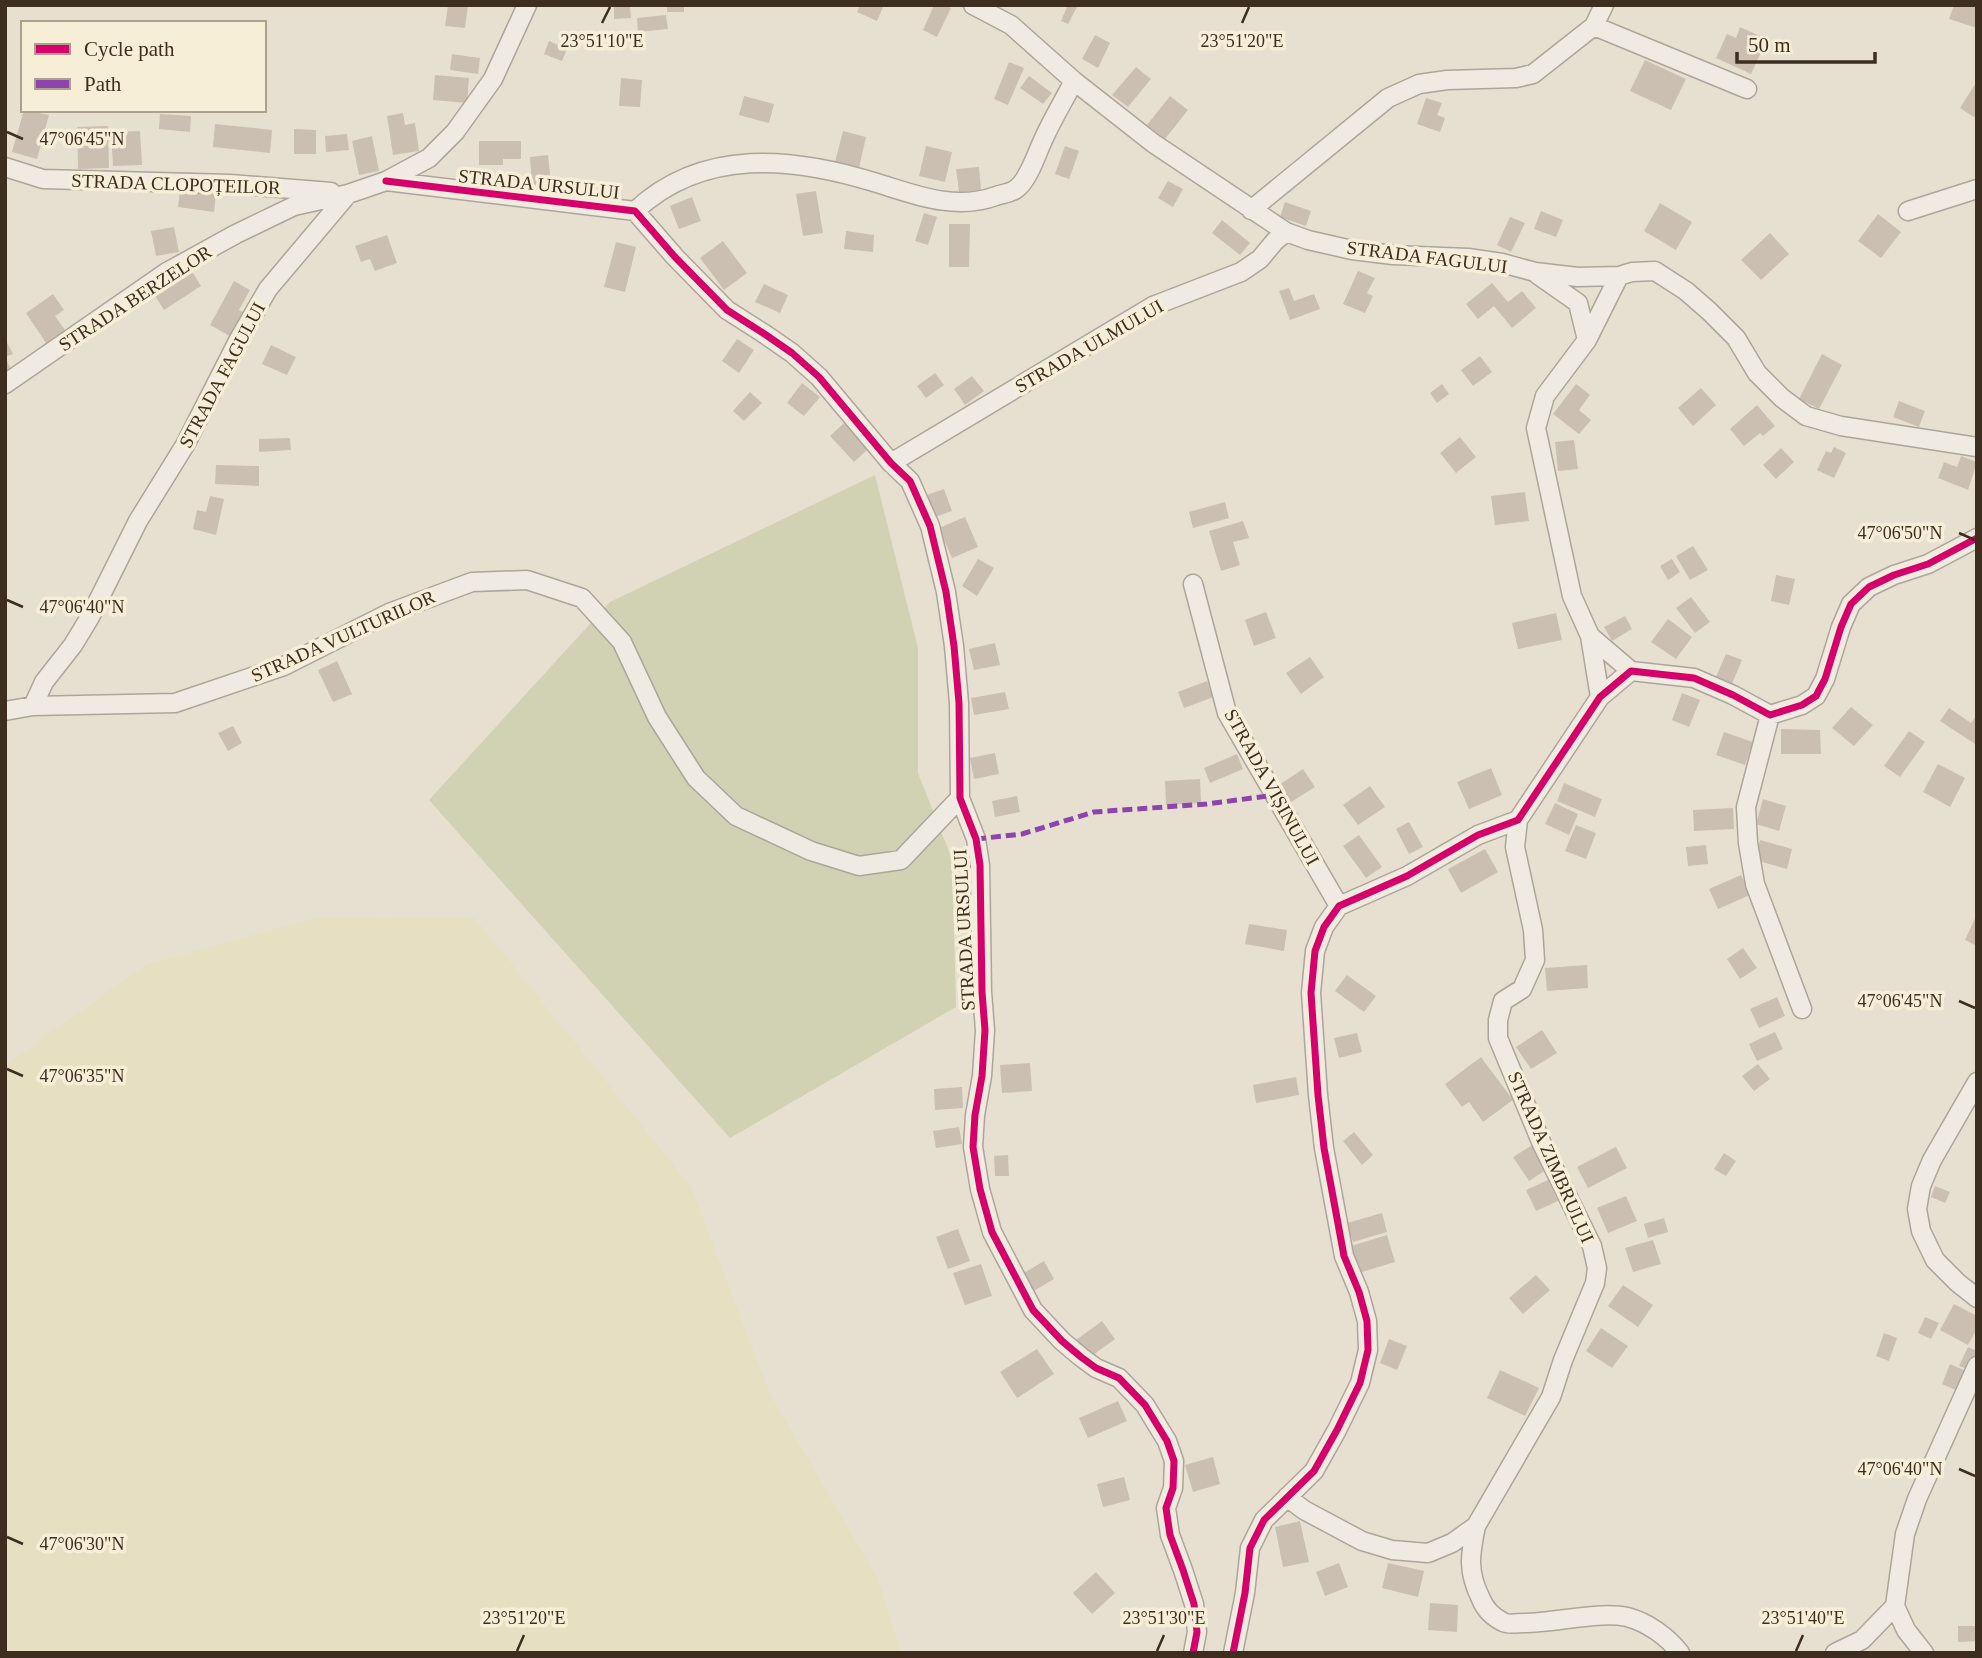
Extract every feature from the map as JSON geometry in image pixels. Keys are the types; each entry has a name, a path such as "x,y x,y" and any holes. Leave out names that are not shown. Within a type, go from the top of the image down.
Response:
{"street":[{"path":"348,194 386,181 429,158 455,132 493,79 527,5"},
{"name":"STRADA FAGULUI","path":"974,5 1011,25 1074,81 1153,143 1286,232 1352,250 1393,255 1468,258 1535,272 1578,277 1655,271 1686,292 1736,338 1758,373 1782,398 1806,415 1841,426 1977,447"},
{"path":"1251,210 1388,97 1419,84 1447,80 1516,78 1533,74 1594,26 1604,5"},
{"path":"1594,26 1747,89"},
{"path":"635,211 668,185 713,168 752,162 814,167 919,197 951,202 981,202 1016,189 1030,170 1074,81"},
{"name":"STRADA CLOPOȚEILOR","path":"5,167 43,179 230,184 348,194"},
{"name":"STRADA URSULUI","path":"386,181 635,211 727,310 763,332 819,377 891,463 911,481 930,526 946,592 959,703 960,798 976,839 980,865 985,1030 973,1147 980,1189 992,1232 1033,1310 1081,1357 1096,1368 1119,1378 1146,1405 1167,1441 1174,1461 1173,1488 1166,1508 1170,1535 1194,1604 1197,1632 1193,1653"},
{"path":"1908,211 1977,189"},
{"name":"STRADA FAGULUI","path":"33,706 44,682 73,645 90,617 138,521 185,445 268,289 348,194"},
{"name":"STRADA BERZELOR","path":"5,384 167,272 295,205 348,194"},
{"name":"STRADA ULMULUI","path":"891,463 1144,311 1174,296 1241,272 1260,259 1286,232"},
{"path":"1535,272 1578,303 1587,340"},
{"path":"1600,697 1590,636 1572,596 1536,428 1545,396 1587,340 1619,275"},
{"path":"1590,636 1631,671 1694,678 1770,715 1802,705 1816,696 1825,679 1851,604 1869,587 1894,575 1928,564 1977,538"},
{"name":"STRADA VULTURILOR","path":"33,706 175,703 284,666 389,612 472,582 527,580 582,598 622,642 657,717 696,778 736,816 811,851 859,866 901,860 960,798"},
{"name":"STRADA VIȘINULUI","path":"1193,584 1227,713 1339,906"},
{"path":"1233,1653 1245,1593 1250,1548 1264,1520 1314,1471 1360,1383 1368,1350 1367,1321 1359,1292 1343,1256 1324,1148 1318,1095 1311,993 1315,951 1324,927 1339,906 1407,876 1478,835 1518,820 1600,697 1631,671"},
{"path":"5,711 33,706"},
{"path":"1770,715 1746,807 1748,843 1755,884 1802,1009"},
{"name":"STRADA ZIMBRULUI","path":"1518,820 1516,847 1533,930 1535,960 1522,989 1503,1001 1498,1020 1499,1038 1542,1144 1592,1246 1597,1268 1595,1283 1550,1397 1476,1526 1469,1561 1476,1590 1485,1609 1504,1623 1626,1617 1647,1625 1673,1644 1680,1653"},
{"path":"1977,1082 1932,1160 1920,1186 1917,1209 1921,1231 1935,1260 1977,1298"},
{"path":"1924,1653 1906,1630 1895,1606 1905,1534 1917,1499 1977,1366"},
{"name":"STRADA ZIMBRULUI","path":"1287,1497 1304,1510 1362,1541 1392,1550 1428,1553 1452,1542 1476,1526"},
{"path":"1835,1653 1862,1640 1895,1606"}],"shaded area":[{"path":"319,917 475,918 691,1187 770,1394 878,1579 901,1653 5,1653 5,1065 147,964"}],"green space":[{"path":"875,475 918,648 918,773 952,859 956,1007 730,1138 429,800 610,602"}],"building":[{"path":"448,5 468,5 465,28 445,26"},
{"path":"614,5 630,5 631,18 614,19"},
{"path":"667,5 684,5 684,12 667,12"},
{"path":"860,5 884,5 877,21 857,12"},
{"path":"934,5 951,8 937,37 923,30"},
{"path":"1064,5 1078,5 1068,24 1061,21 1067,7"},
{"path":"1954,5 1977,5 1977,28 1949,19"},
{"path":"666,15 668,29 638,32 637,18"},
{"path":"1740,27 1767,39 1751,74 1716,58 1727,34 1736,38"},
{"path":"1095,35 1110,43 1098,68 1082,59"},
{"path":"549,41 567,49 562,61 544,54"},
{"path":"452,54 480,58 478,74 450,70"},
{"path":"1645,60 1686,79 1671,110 1630,91"},
{"path":"1009,62 1024,68 1008,105 994,99"},
{"path":"1136,67 1151,79 1128,107 1112,95"},
{"path":"435,75 469,78 467,103 433,100"},
{"path":"1029,76 1052,93 1043,104 1020,88"},
{"path":"621,78 642,80 640,107 619,106"},
{"path":"1977,81 1977,119 1960,108"},
{"path":"744,96 774,104 769,123 739,115"},
{"path":"1170,96 1188,110 1165,139 1147,125"},
{"path":"1426,98 1442,103 1437,115 1445,118 1440,132 1417,124"},
{"path":"23,112 49,115 37,159 12,152"},
{"path":"403,113 405,125 415,123 419,151 393,155 387,116"},
{"path":"160,114 191,116 190,132 159,129"},
{"path":"215,124 272,130 270,153 213,147"},
{"path":"108,126 109,168 78,169 77,127"},
{"path":"294,129 316,130 316,154 294,154"},
{"path":"140,131 142,165 113,166 111,132"},
{"path":"843,131 866,137 859,168 835,162"},
{"path":"347,134 349,150 326,152 325,136"},
{"path":"372,136 379,171 359,175 352,141"},
{"path":"479,141 521,141 521,159 503,159 503,165 479,165"},
{"path":"926,146 952,152 945,182 919,176"},
{"path":"1065,146 1079,151 1069,179 1055,174"},
{"path":"548,155 551,183 532,185 530,157"},
{"path":"979,167 981,190 959,192 956,169"},
{"path":"1168,181 1183,189 1173,207 1158,198"},
{"path":"180,189 216,194 214,212 178,207"},
{"path":"816,191 823,233 803,236 796,194"},
{"path":"692,197 701,221 679,229 670,206"},
{"path":"1285,202 1311,211 1306,226 1280,217"},
{"path":"1660,203 1692,222 1676,250 1644,231"},
{"path":"1541,211 1563,220 1556,237 1534,229"},
{"path":"924,213 937,217 928,245 915,241"},
{"path":"1878,214 1901,232 1881,258 1858,241"},
{"path":"1510,217 1525,223 1511,252 1497,245"},
{"path":"1222,220 1250,243 1240,255 1212,233"},
{"path":"949,224 970,224 969,267 949,267"},
{"path":"174,227 179,252 156,256 151,231"},
{"path":"846,231 874,235 873,252 844,249"},
{"path":"1770,233 1789,254 1761,280 1741,260"},
{"path":"387,235 397,263 375,271 370,259 361,262 355,246"},
{"path":"723,241 747,273 724,290 700,258"},
{"path":"616,242 636,247 625,292 604,287"},
{"path":"191,270 201,286 164,310 154,294"},
{"path":"1358,271 1375,278 1367,293 1373,296 1365,313 1343,304"},
{"path":"234,281 250,290 239,310 249,315 235,339 210,325"},
{"path":"1492,283 1508,302 1522,291 1536,308 1512,328 1494,306 1478,319 1466,304"},
{"path":"764,284 788,295 780,313 755,302"},
{"path":"1289,288 1294,301 1314,294 1320,309 1290,320 1279,291"},
{"path":"53,294 64,310 55,316 67,333 48,346 26,313"},
{"path":"5,339 13,354 5,357"},
{"path":"737,339 754,350 739,373 722,361"},
{"path":"271,345 296,357 287,375 262,364"},
{"path":"1822,354 1842,365 1819,409 1799,399"},
{"path":"1480,356 1492,372 1473,386 1461,370"},
{"path":"5,357 11,369 5,372"},
{"path":"935,373 944,385 926,398 917,386"},
{"path":"972,376 984,391 965,405 954,389"},
{"path":"802,383 820,397 804,416 787,403"},
{"path":"1442,384 1449,394 1437,403 1430,393"},
{"path":"1576,384 1590,395 1579,410 1591,420 1579,434 1553,414"},
{"path":"1701,388 1716,405 1693,426 1678,408"},
{"path":"750,392 762,403 744,421 733,411"},
{"path":"1899,401 1925,411 1919,427 1893,417"},
{"path":"1757,405 1775,426 1763,436 1760,433 1744,446 1730,429"},
{"path":"844,423 868,449 854,462 830,436"},
{"path":"1460,437 1476,457 1456,473 1440,453"},
{"path":"290,438 291,450 259,452 259,439"},
{"path":"1574,440 1578,469 1558,471 1555,442"},
{"path":"1834,447 1846,453 1834,478 1817,470 1826,451 1831,453"},
{"path":"1781,448 1794,462 1776,479 1763,465"},
{"path":"1961,456 1977,462 1968,490 1938,478 1944,462 1957,467"},
{"path":"216,465 259,466 259,486 215,484"},
{"path":"944,489 952,511 935,517 927,495"},
{"path":"1525,492 1529,521 1495,525 1491,496"},
{"path":"210,496 224,499 216,535 193,529 197,510 206,512"},
{"path":"1225,502 1229,518 1193,528 1189,512"},
{"path":"965,517 978,547 952,558 939,528"},
{"path":"1243,521 1249,538 1233,542 1240,565 1221,571 1209,531"},
{"path":"1693,546 1708,570 1690,580 1676,556"},
{"path":"978,559 994,568 977,596 962,586"},
{"path":"1672,559 1680,572 1668,580 1660,566"},
{"path":"1776,575 1795,579 1789,605 1771,601"},
{"path":"1691,597 1710,622 1695,633 1676,608"},
{"path":"1266,612 1276,638 1254,646 1245,620"},
{"path":"1556,613 1562,640 1518,649 1512,623"},
{"path":"1625,616 1632,629 1612,641 1604,627"},
{"path":"1668,619 1692,637 1676,659 1651,642"},
{"path":"995,643 1000,665 974,670 969,649"},
{"path":"1726,654 1742,660 1731,686 1715,679"},
{"path":"1310,657 1324,677 1301,694 1286,673"},
{"path":"337,661 352,694 333,702 318,670"},
{"path":"1207,681 1213,697 1184,708 1178,692"},
{"path":"1005,692 1009,709 974,715 971,698"},
{"path":"1682,693 1700,700 1689,727 1672,720"},
{"path":"1851,707 1873,725 1854,746 1832,728"},
{"path":"1949,708 1971,723 1977,715 1975,744 1940,721"},
{"path":"233,726 242,743 228,751 218,733"},
{"path":"1781,729 1820,730 1821,754 1781,754"},
{"path":"1909,731 1925,742 1900,777 1884,766"},
{"path":"1724,732 1753,742 1745,765 1716,755"},
{"path":"995,753 999,774 974,779 970,758"},
{"path":"1237,754 1243,769 1210,783 1204,768"},
{"path":"1938,764 1965,778 1950,807 1923,792"},
{"path":"1491,768 1502,795 1469,809 1457,782"},
{"path":"1303,769 1315,787 1291,802 1279,785"},
{"path":"1200,779 1201,803 1166,805 1165,781"},
{"path":"1564,783 1602,799 1595,817 1557,801"},
{"path":"1370,786 1385,807 1358,825 1343,805"},
{"path":"1017,796 1020,812 995,817 992,801"},
{"path":"1763,799 1786,806 1779,831 1756,824"},
{"path":"1555,803 1578,814 1569,835 1545,824"},
{"path":"1733,808 1734,829 1694,831 1693,810"},
{"path":"1409,822 1423,847 1409,854 1396,829"},
{"path":"1576,825 1596,833 1586,859 1565,851"},
{"path":"1359,835 1382,867 1366,878 1343,846"},
{"path":"1760,840 1792,849 1787,869 1755,860"},
{"path":"1706,845 1708,864 1688,866 1686,847"},
{"path":"1485,849 1498,872 1461,893 1448,869"},
{"path":"1741,875 1750,895 1718,909 1709,889"},
{"path":"1977,914 1977,946 1965,940"},
{"path":"1249,924 1287,930 1284,951 1245,944"},
{"path":"1743,948 1757,968 1740,979 1727,959"},
{"path":"1587,965 1588,988 1547,991 1545,968"},
{"path":"1347,975 1376,996 1364,1012 1335,991"},
{"path":"1777,997 1785,1016 1759,1028 1750,1009"},
{"path":"1542,1030 1557,1053 1531,1069 1516,1047"},
{"path":"1775,1032 1783,1049 1757,1061 1749,1044"},
{"path":"1357,1033 1362,1052 1339,1058 1334,1038"},
{"path":"1481,1057 1513,1100 1483,1122 1469,1102 1462,1107 1445,1084"},
{"path":"1030,1063 1032,1091 1002,1093 1000,1065"},
{"path":"1758,1064 1770,1079 1754,1091 1742,1076"},
{"path":"1296,1077 1299,1095 1256,1103 1253,1085"},
{"path":"962,1087 963,1108 935,1110 934,1089"},
{"path":"959,1127 962,1144 936,1148 933,1131"},
{"path":"1354,1132 1373,1155 1362,1165 1343,1141"},
{"path":"1534,1144 1549,1168 1529,1181 1513,1157"},
{"path":"1616,1147 1627,1168 1588,1188 1577,1167"},
{"path":"1724,1153 1736,1161 1726,1176 1714,1169"},
{"path":"1008,1155 1009,1176 995,1176 994,1156"},
{"path":"1548,1180 1558,1201 1536,1211 1526,1190"},
{"path":"1935,1186 1950,1192 1945,1203 1931,1197"},
{"path":"1626,1196 1637,1221 1608,1233 1597,1208"},
{"path":"1382,1213 1387,1232 1353,1242 1347,1223"},
{"path":"1664,1218 1668,1232 1648,1238 1644,1224"},
{"path":"958,1229 970,1261 948,1269 936,1237"},
{"path":"1387,1235 1395,1262 1359,1273 1351,1246"},
{"path":"1653,1240 1661,1264 1633,1272 1625,1248"},
{"path":"1044,1261 1054,1279 1032,1292 1022,1274"},
{"path":"981,1264 992,1296 965,1305 953,1273"},
{"path":"1536,1275 1550,1290 1523,1314 1509,1298"},
{"path":"1623,1285 1653,1305 1638,1327 1608,1306"},
{"path":"1954,1304 1977,1316 1977,1329 1968,1345 1940,1330"},
{"path":"1925,1317 1939,1323 1931,1339 1918,1333"},
{"path":"1102,1321 1115,1339 1089,1358 1076,1340"},
{"path":"1601,1328 1628,1346 1612,1368 1586,1351"},
{"path":"1884,1333 1897,1338 1889,1361 1876,1356"},
{"path":"1389,1339 1407,1346 1397,1370 1380,1363"},
{"path":"1968,1347 1977,1351 1977,1360 1972,1371 1959,1366"},
{"path":"1037,1349 1054,1374 1017,1398 1000,1372"},
{"path":"1950,1364 1968,1372 1960,1392 1942,1384"},
{"path":"1500,1370 1539,1388 1525,1416 1487,1398"},
{"path":"1118,1401 1127,1421 1088,1438 1079,1418"},
{"path":"1213,1457 1220,1484 1193,1492 1185,1465"},
{"path":"1124,1477 1130,1500 1103,1507 1097,1484"},
{"path":"1300,1521 1309,1562 1283,1567 1275,1527"},
{"path":"1339,1563 1348,1587 1325,1596 1316,1572"},
{"path":"1388,1563 1424,1571 1418,1597 1382,1588"},
{"path":"1096,1572 1115,1593 1092,1614 1073,1593"},
{"path":"1430,1603 1458,1605 1457,1632 1428,1630"},
{"path":"1958,1626 1977,1626 1977,1641 1958,1642"}],"marked path":[{"path":"976,839 1022,834 1094,812 1207,804 1275,795"}],"cycle path":[{"path":"386,181 635,211 727,310 792,353 819,377 891,463 910,481 930,526 946,592 959,703 960,798 976,839 980,865 985,1030 973,1147 980,1189 992,1232 1033,1310 1081,1357 1096,1368 1119,1378 1145,1405 1167,1441 1174,1461 1173,1488 1166,1508 1170,1535 1194,1604 1197,1632 1193,1653"},
{"path":"1233,1653 1245,1593 1250,1548 1264,1520 1314,1471 1360,1383 1368,1350 1367,1321 1359,1292 1344,1256 1324,1148 1318,1095 1311,993 1315,951 1324,927 1339,906 1407,876 1478,835 1518,820 1600,697 1631,671 1694,678 1770,715 1802,705 1816,696 1825,679 1851,604 1869,587 1894,575 1928,564 1977,538"}]}
